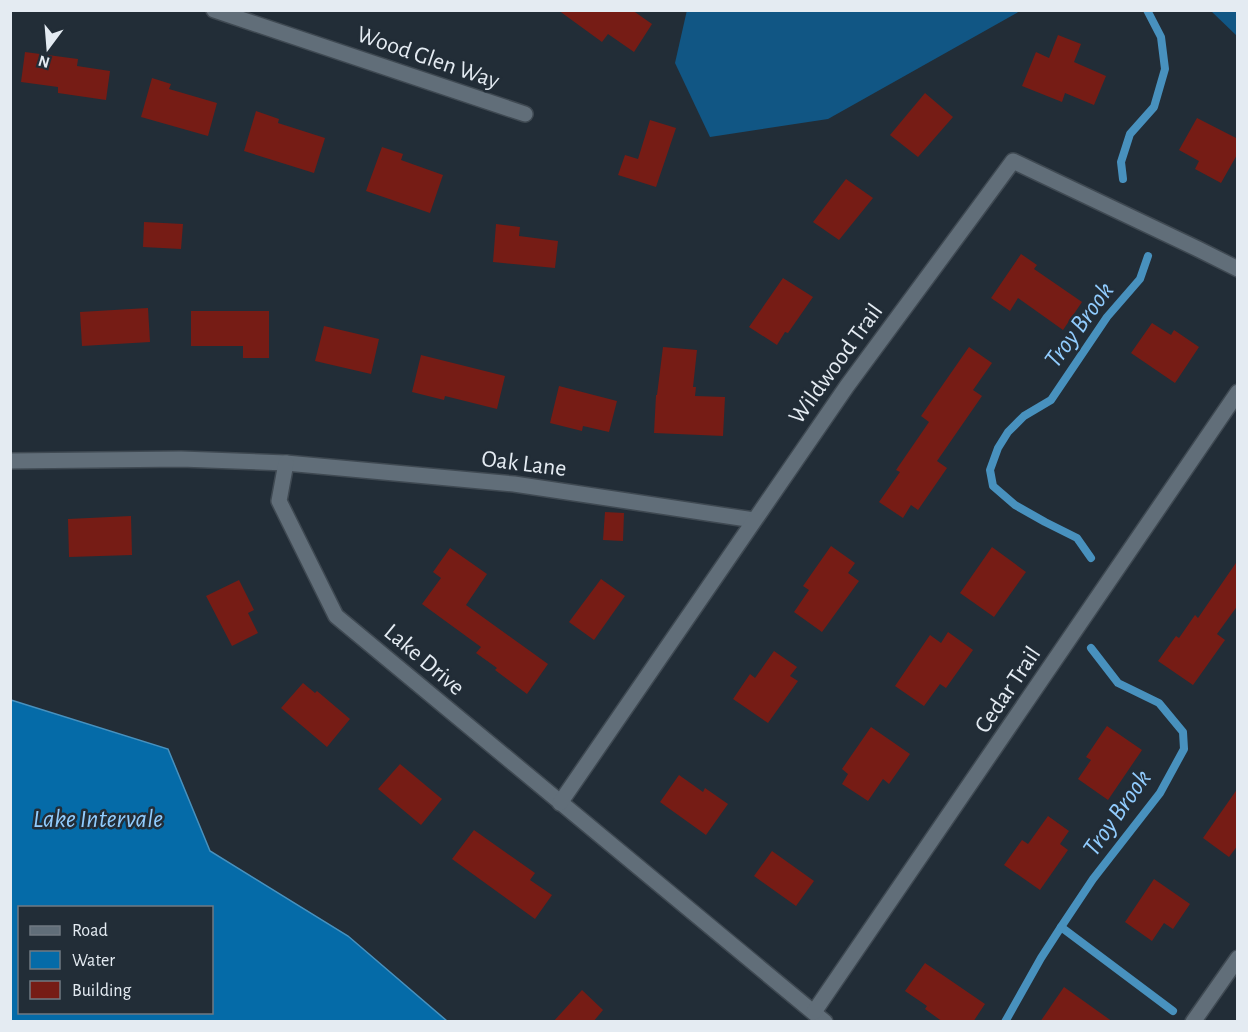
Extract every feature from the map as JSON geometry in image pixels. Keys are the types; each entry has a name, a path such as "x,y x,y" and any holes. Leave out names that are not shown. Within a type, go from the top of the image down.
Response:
{"street":[{"name":"Wood Glen Way","path":"214,10 525,114"},
{"name":"Wildwood Trail","path":"560,803 847,386 1013,162 1238,269"},
{"name":"Cedar Trail","path":"819,1017 1238,393"},
{"path":"10,461 181,459 286,463"},
{"name":"Oak Lane","path":"286,463 514,484 754,520"},
{"name":"Lake Drive","path":"286,463 279,501 336,616 819,1017"},
{"path":"1193,1022 1238,958"}],"shaded area":[{"path":"687,10 1020,11 828,119 710,137 675,63"},
{"path":"1211,11 1237,11 1237,36"}],"water":[{"name":"Lake Intervale","path":"11,700 168,749 210,851 348,936 447,1021 11,1021"}],"building":[{"path":"558,10 632,10 652,24 634,52 608,34 602,42"},
{"path":"1058,35 1081,44 1074,62 1106,76 1094,105 1065,93 1062,102 1022,86 1036,52 1049,58"},
{"path":"25,52 78,59 77,66 110,71 106,100 58,93 58,87 21,82"},
{"path":"152,78 171,84 169,89 217,103 208,136 141,117"},
{"path":"925,93 953,117 918,157 890,135"},
{"path":"256,111 279,119 278,123 325,138 314,173 244,151"},
{"path":"1197,118 1238,139 1238,153 1221,183 1195,169 1199,161 1179,150"},
{"path":"650,120 676,128 656,187 618,175 625,155 638,159"},
{"path":"382,147 403,154 401,160 443,175 430,213 366,191"},
{"path":"846,179 873,198 839,240 813,222"},
{"path":"144,222 183,224 181,249 143,247"},
{"path":"496,224 520,227 519,236 558,241 555,268 493,262"},
{"path":"1021,254 1037,265 1034,269 1082,302 1063,330 1018,298 1010,311 991,298"},
{"path":"783,278 813,297 777,345 749,327"},
{"path":"148,308 150,342 82,346 80,312"},
{"path":"191,311 269,311 269,358 243,358 243,346 191,346"},
{"path":"1152,323 1171,335 1174,330 1199,347 1175,383 1131,353"},
{"path":"324,326 379,339 371,374 315,361"},
{"path":"663,347 697,350 693,387 696,387 695,396 725,397 723,436 654,433 656,395"},
{"path":"969,347 992,363 973,390 982,396 937,461 947,468 918,510 911,505 903,518 879,502 900,472 896,470 929,422 921,416"},
{"path":"421,355 505,376 497,409 445,396 444,400 412,392"},
{"path":"559,386 617,401 609,432 583,426 582,431 550,423"},
{"path":"605,512 624,513 623,541 603,540"},
{"path":"131,516 132,555 69,557 68,519"},
{"path":"831,546 855,563 848,573 859,581 822,632 794,612 809,590 803,586"},
{"path":"992,547 1026,572 994,617 960,593"},
{"path":"450,548 487,574 466,605 548,664 527,694 476,653 481,647 422,604 441,578 433,572"},
{"path":"1238,560 1238,605 1217,634 1225,640 1193,685 1158,661 1176,636 1179,638 1195,615 1198,618"},
{"path":"601,579 625,596 594,640 569,622"},
{"path":"239,580 254,610 248,613 258,633 232,646 206,596"},
{"path":"948,632 973,650 946,688 940,684 924,706 895,686 930,635 941,643"},
{"path":"774,651 797,667 790,676 798,681 768,723 733,699 750,674 755,678"},
{"path":"303,683 315,693 317,691 350,719 327,747 281,708"},
{"path":"1107,726 1142,750 1108,800 1078,779 1091,760 1086,757"},
{"path":"871,727 910,754 889,784 883,779 868,801 842,784 848,774 842,769"},
{"path":"400,764 442,799 421,825 378,789"},
{"path":"679,775 703,792 705,788 728,804 706,835 660,802"},
{"path":"1238,788 1238,845 1229,857 1203,838"},
{"path":"1048,816 1069,831 1060,844 1068,850 1040,890 1004,865 1022,840 1028,844"},
{"path":"474,830 535,873 530,880 552,895 535,919 452,859"},
{"path":"772,851 814,881 796,906 754,876"},
{"path":"1154,879 1190,904 1173,929 1164,923 1152,941 1125,922"},
{"path":"925,963 985,1004 973,1022 943,1022 925,1009 927,1006 905,991"},
{"path":"1064,987 1113,1022 1040,1022"},
{"path":"582,990 603,1010 593,1022 553,1022"}],"waterway":[{"name":"Troy Brook","path":"1123,179 1121,162 1130,134 1154,107 1165,69 1161,37 1147,10"},
{"name":"Troy Brook","path":"1091,558 1077,538 1015,505 993,486 990,470 998,448 1008,432 1024,416 1051,400 1107,317 1140,279 1148,256"},
{"name":"Troy Brook","path":"1005,1022 1061,927 1093,879 1160,793 1184,749 1183,732 1159,703 1118,683 1091,648"},
{"path":"1061,927 1173,1011"}]}
